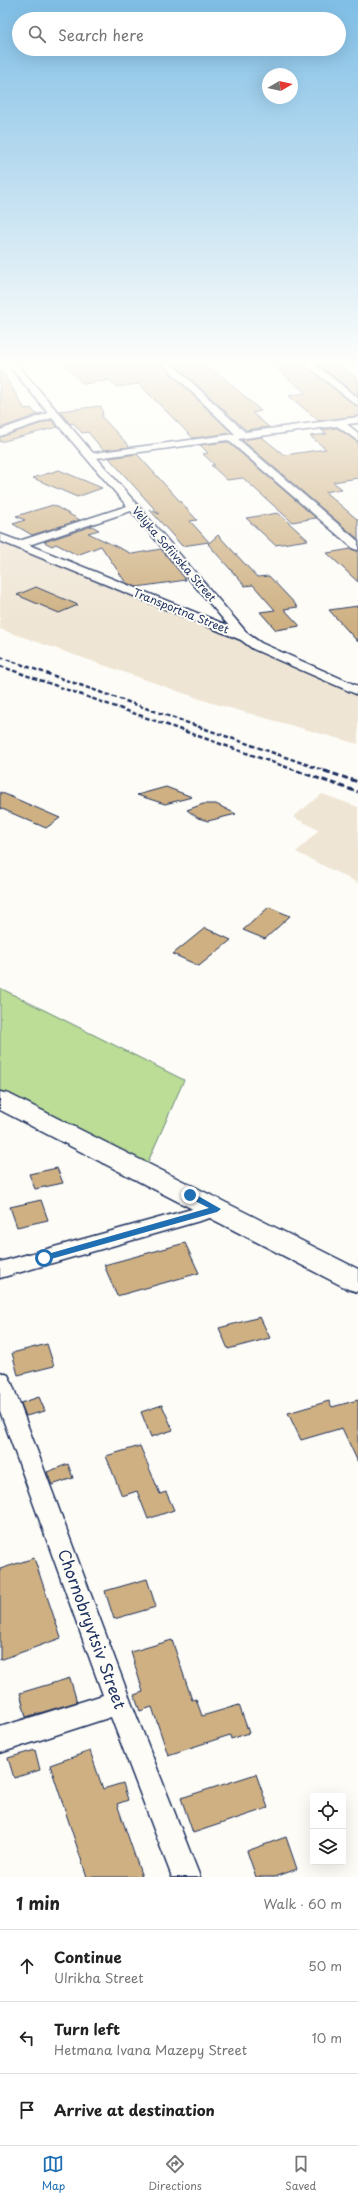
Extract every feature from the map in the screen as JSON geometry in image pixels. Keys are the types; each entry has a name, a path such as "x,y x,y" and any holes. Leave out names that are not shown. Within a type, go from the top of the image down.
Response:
{"main road":[{"path":"0,1100 358,1281"}],"street":[{"name":"Velyka Sofiivska Street","path":"85,450 245,637"},
{"path":"90,456 137,450"},
{"path":"245,450 358,547"},
{"path":"18,545 133,507"},
{"name":"Transportna Street","path":"0,537 245,637 257,646 358,691"},
{"path":"0,1270 217,1209"},
{"name":"Chornobryvtsiv Street","path":"0,1381 118,1702 186,1877"},
{"path":"0,1740 118,1702"}],"shaded area":[{"path":"0,537 245,637 358,691 358,744 212,703 0,629"},
{"path":"322,794 358,807 358,883 296,852 319,830 293,817"}],"green space":[{"path":"0,988 184,1080 143,1173 0,1102"}],"building":[{"path":"205,450 237,450 316,518 292,522 243,478 227,480 211,465 215,465 203,454 208,453"},
{"path":"253,450 277,450 284,455 322,450 358,450 358,478 333,482 342,489 325,492 358,520 358,539"},
{"path":"137,454 197,520 190,521 209,542 182,546 149,509 159,514 109,458"},
{"path":"59,470 102,488 77,497 33,478"},
{"path":"53,505 80,520 32,535 13,524 25,520 16,516"},
{"path":"278,513 308,540 275,545 246,518"},
{"path":"92,526 99,530 88,533 132,554 161,549 186,580 137,587 126,583 101,546 77,555 56,544 52,546 44,542"},
{"path":"218,535 257,577 269,576 298,607 284,609 300,626 276,630 260,612 275,610 253,585 245,586 208,544"},
{"path":"351,549 358,551 358,582 327,553"},
{"path":"36,587 78,605 59,613 17,595"},
{"path":"358,606 358,642 329,610"},
{"path":"166,787 192,797 165,804 137,795"},
{"path":"0,792 60,818 46,828 0,808"},
{"path":"203,804 216,804 236,814 208,821 198,818 187,810"},
{"path":"269,907 290,916 265,939 243,930"},
{"path":"205,928 231,940 199,966 173,954"},
{"path":"57,1168 63,1183 35,1189 29,1174"},
{"path":"41,1200 48,1220 17,1227 10,1207"},
{"path":"185,1243 199,1273 117,1296 104,1265"},
{"path":"260,1317 270,1338 228,1349 219,1328"},
{"path":"47,1344 54,1366 18,1375 12,1353"},
{"path":"39,1397 45,1411 26,1416 21,1403"},
{"path":"358,1400 358,1462 342,1428 301,1440 288,1413 329,1401 332,1407"},
{"path":"162,1405 173,1430 151,1437 141,1412"},
{"path":"140,1446 160,1494 166,1492 174,1510 148,1519 137,1491 122,1496 106,1456"},
{"path":"68,1464 73,1478 52,1485 47,1472"},
{"path":"34,1558 61,1638 0,1660 0,1569"},
{"path":"147,1579 156,1607 114,1619 105,1591"},
{"path":"172,1640 192,1700 196,1699 202,1716 239,1705 249,1733 231,1739 230,1735 168,1755 152,1707 140,1711 134,1695 143,1692 131,1652"},
{"path":"70,1678 77,1702 26,1717 20,1693"},
{"path":"35,1750 40,1770 14,1778 8,1758"},
{"path":"90,1751 103,1789 123,1783 128,1800 117,1804 142,1877 87,1877 50,1765"},
{"path":"256,1774 268,1808 193,1833 181,1798"},
{"path":"286,1837 297,1869 275,1877 256,1877 247,1851"}],"railway":[{"path":"0,657 328,772"},
{"path":"0,666 300,772"},
{"path":"297,771 358,792"},
{"path":"328,772 358,782"}],"route":[{"path":"44,1258 217,1209 190,1195"}]}
